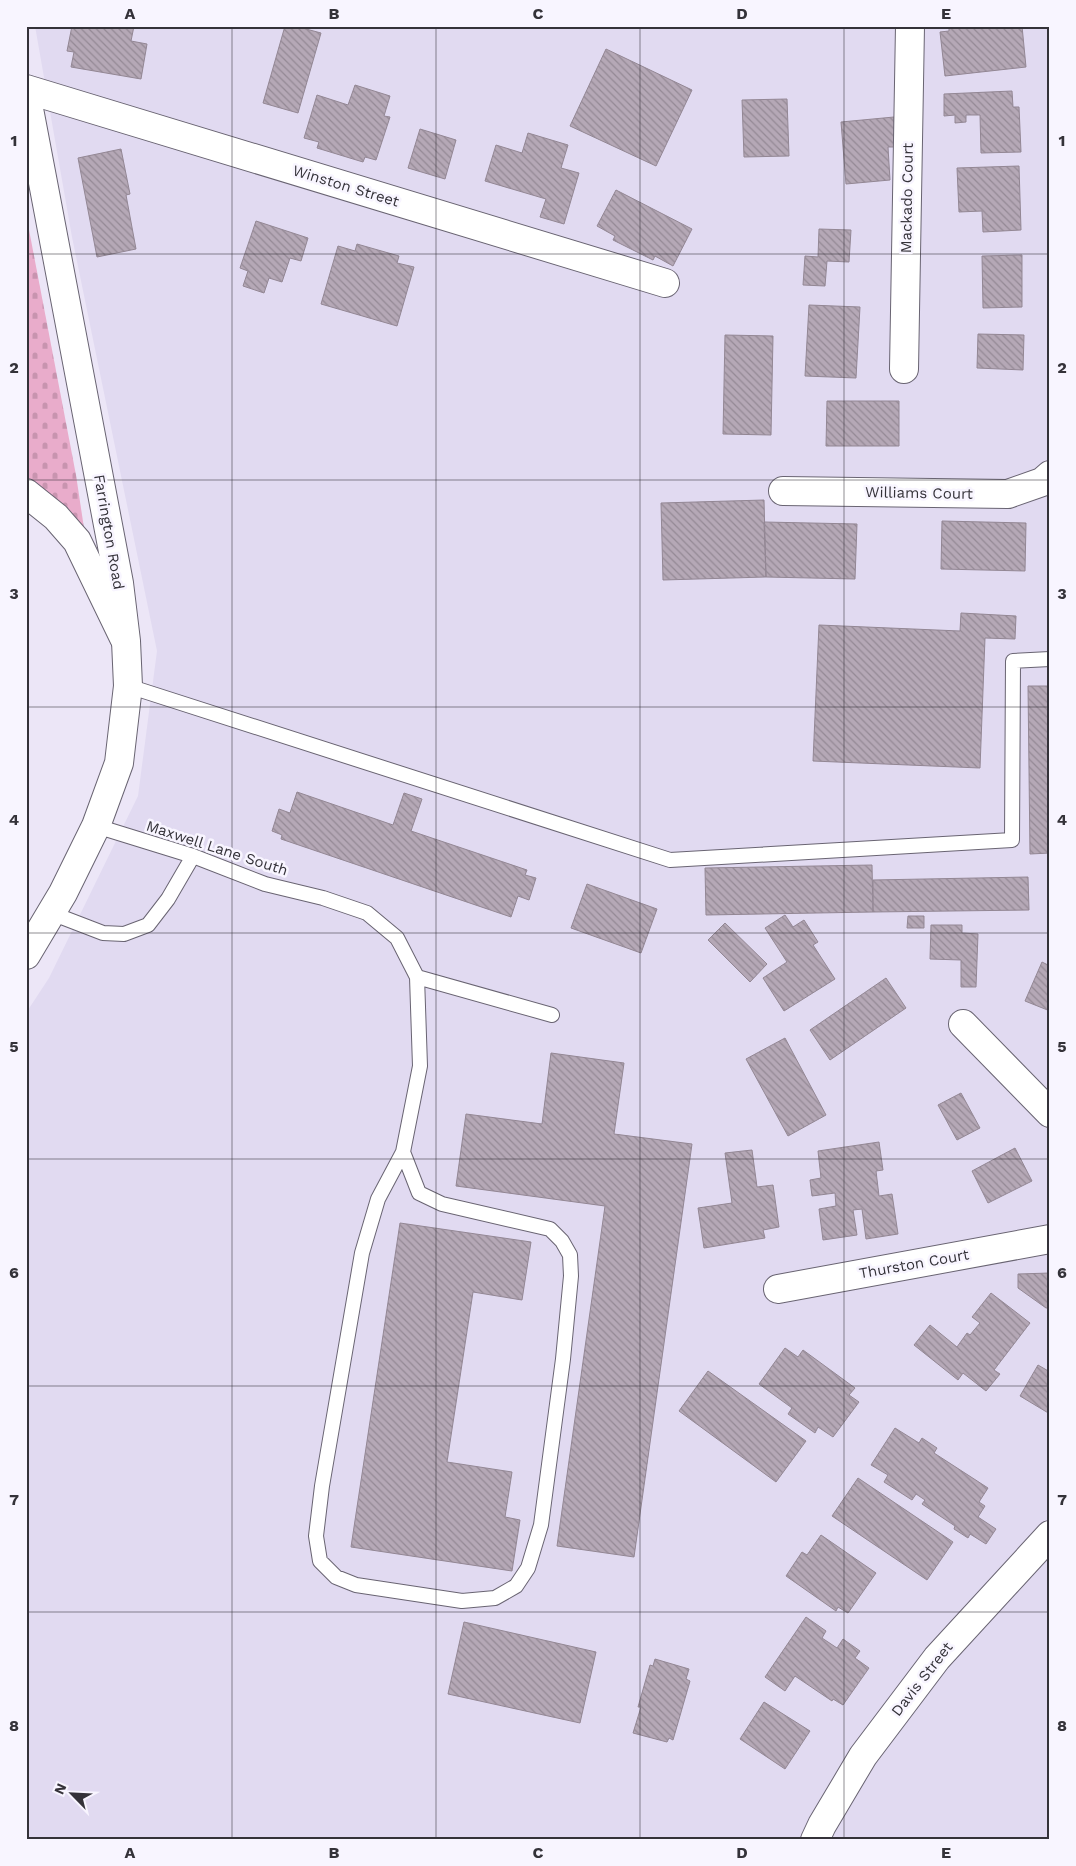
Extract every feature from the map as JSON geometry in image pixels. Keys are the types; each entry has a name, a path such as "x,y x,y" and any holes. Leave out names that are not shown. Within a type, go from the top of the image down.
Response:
{"street":[{"name":"Mackado Court","path":"904,370 910,26"},
{"name":"Winston Street","path":"26,89 665,283"},
{"name":"Farrington Road","path":"26,93 119,583 126,641 128,686 119,763 96,826 63,893 26,955"},
{"name":"Williams Court","path":"783,491 1008,494 1042,482 1050,475"},
{"path":"26,493 56,517 77,541 126,641"},
{"path":"962,1024 1050,1114"},
{"name":"Thurston Court","path":"778,1289 1050,1239"},
{"name":"Davis Street","path":"815,1840 863,1756 937,1658 1050,1535"}],"lane":[{"path":"128,686 670,860 1012,840 1013,661 1050,658"},
{"name":"Maxwell Lane South","path":"96,826 193,856 265,884 323,898 367,913 397,938 417,977 420,1066 403,1152 378,1199 362,1253 322,1486 316,1536 320,1560 336,1577 356,1585 462,1601 495,1598 516,1586 528,1568 541,1525 565,1341 571,1276 570,1255 562,1240 550,1229 442,1204 419,1193 403,1152"},
{"path":"51,913 103,933 124,934 148,925 168,899 193,856"},
{"path":"417,977 552,1015"}],"shaded area":[{"path":"35,26 1050,26 1050,1840 26,1840 26,1013 49,978 138,796 157,651 72,237"}],"green space":[{"path":"26,214 76,475 87,548 26,512"}],"building":[{"path":"72,26 134,26 131,41 147,44 141,79 71,67 74,52 67,51"},
{"path":"285,26 295,26 321,33 298,113 263,103"},
{"path":"955,26 1022,26 1026,67 945,76 940,32 949,31 949,27"},
{"path":"606,49 692,90 656,166 570,126"},
{"path":"355,85 390,96 384,116 390,117 376,160 365,157 363,162 317,148 319,142 304,138 317,95 348,105"},
{"path":"1012,91 1013,107 1019,107 1021,152 981,153 980,115 966,115 966,122 955,123 955,115 944,116 944,94"},
{"path":"787,99 789,156 744,157 742,100"},
{"path":"894,117 896,147 888,147 890,180 846,184 841,122"},
{"path":"420,129 456,140 445,179 408,168"},
{"path":"528,133 568,145 561,168 579,173 564,224 540,217 546,199 485,181 496,145 522,153"},
{"path":"121,149 130,194 126,195 136,249 97,257 78,158"},
{"path":"1019,166 1021,230 983,232 982,211 959,212 957,168"},
{"path":"616,190 692,229 673,266 655,256 653,260 613,240 615,236 597,226"},
{"path":"256,221 308,238 301,261 290,258 282,282 269,278 264,293 243,286 248,271 240,268"},
{"path":"819,229 851,230 849,262 827,261 825,286 803,285 805,256 818,257"},
{"path":"357,244 399,256 397,263 414,267 397,326 321,304 338,246 355,251"},
{"path":"1022,255 1022,307 983,308 982,256"},
{"path":"809,305 860,307 856,378 805,376"},
{"path":"978,334 1024,335 1023,370 977,368"},
{"path":"725,335 773,336 771,435 723,434"},
{"path":"827,401 899,401 899,446 826,446"},
{"path":"764,500 766,577 663,580 661,503"},
{"path":"942,521 1026,523 1025,571 941,569"},
{"path":"764,522 857,524 855,579 766,577"},
{"path":"961,613 1016,616 1015,639 985,638 980,768 813,761 819,625 960,631"},
{"path":"1028,686 1050,686 1050,853 1030,854"},
{"path":"297,792 393,825 404,793 422,799 411,831 527,870 525,875 536,878 529,900 518,896 511,917 281,839 282,835 272,831 279,809 290,813"},
{"path":"872,865 873,912 706,915 705,868"},
{"path":"1028,877 1029,910 873,912 873,880"},
{"path":"587,884 657,909 641,953 571,928"},
{"path":"785,915 793,927 804,920 818,942 813,945 835,979 784,1011 763,978 787,962 765,928"},
{"path":"908,916 924,916 924,928 907,928"},
{"path":"725,923 767,964 750,982 708,940"},
{"path":"931,925 962,925 962,933 978,934 976,987 961,987 961,960 930,959"},
{"path":"1042,962 1050,966 1050,1011 1025,1001"},
{"path":"886,978 906,1008 830,1060 810,1030"},
{"path":"785,1038 826,1115 788,1136 746,1059"},
{"path":"551,1053 624,1063 614,1134 692,1144 634,1557 557,1546 605,1206 456,1186 466,1114 542,1124"},
{"path":"961,1093 980,1128 957,1140 938,1105"},
{"path":"879,1142 883,1170 876,1171 879,1196 892,1194 898,1234 866,1239 862,1209 853,1210 857,1235 823,1240 819,1209 836,1206 835,1193 812,1196 810,1180 821,1178 818,1151"},
{"path":"1015,1148 1032,1181 988,1203 972,1171"},
{"path":"752,1150 757,1187 773,1185 779,1227 763,1230 765,1238 704,1248 698,1208 732,1203 725,1153"},
{"path":"400,1223 531,1242 522,1300 473,1292 447,1462 512,1472 505,1517 520,1520 512,1571 351,1547"},
{"path":"1050,1273 1050,1308 1046,1308 1018,1288 1018,1274"},
{"path":"991,1293 1030,1323 994,1370 1000,1374 986,1391 963,1373 958,1380 914,1345 930,1325 957,1347 967,1333 970,1335 980,1323 972,1317"},
{"path":"785,1348 798,1357 803,1350 855,1388 849,1395 859,1402 833,1437 818,1427 815,1433 788,1414 792,1408 759,1384"},
{"path":"1038,1365 1050,1372 1050,1414 1020,1396"},
{"path":"708,1371 806,1441 776,1482 679,1411"},
{"path":"895,1428 919,1443 922,1438 937,1448 934,1453 988,1488 979,1502 985,1506 978,1517 996,1529 986,1544 970,1534 968,1538 954,1529 955,1526 922,1504 925,1500 916,1494 912,1500 884,1482 888,1475 871,1465"},
{"path":"858,1478 953,1542 927,1580 832,1516"},
{"path":"821,1535 876,1573 848,1613 838,1607 836,1611 786,1576 802,1552 807,1555"},
{"path":"806,1617 826,1631 822,1638 837,1648 843,1639 860,1651 855,1658 869,1668 843,1705 833,1699 832,1701 795,1676 785,1691 765,1677"},
{"path":"464,1622 596,1652 580,1723 448,1694"},
{"path":"655,1659 689,1669 686,1679 690,1681 673,1740 669,1738 667,1742 633,1733 650,1665 653,1666"},
{"path":"764,1702 810,1731 785,1769 740,1739"}]}
